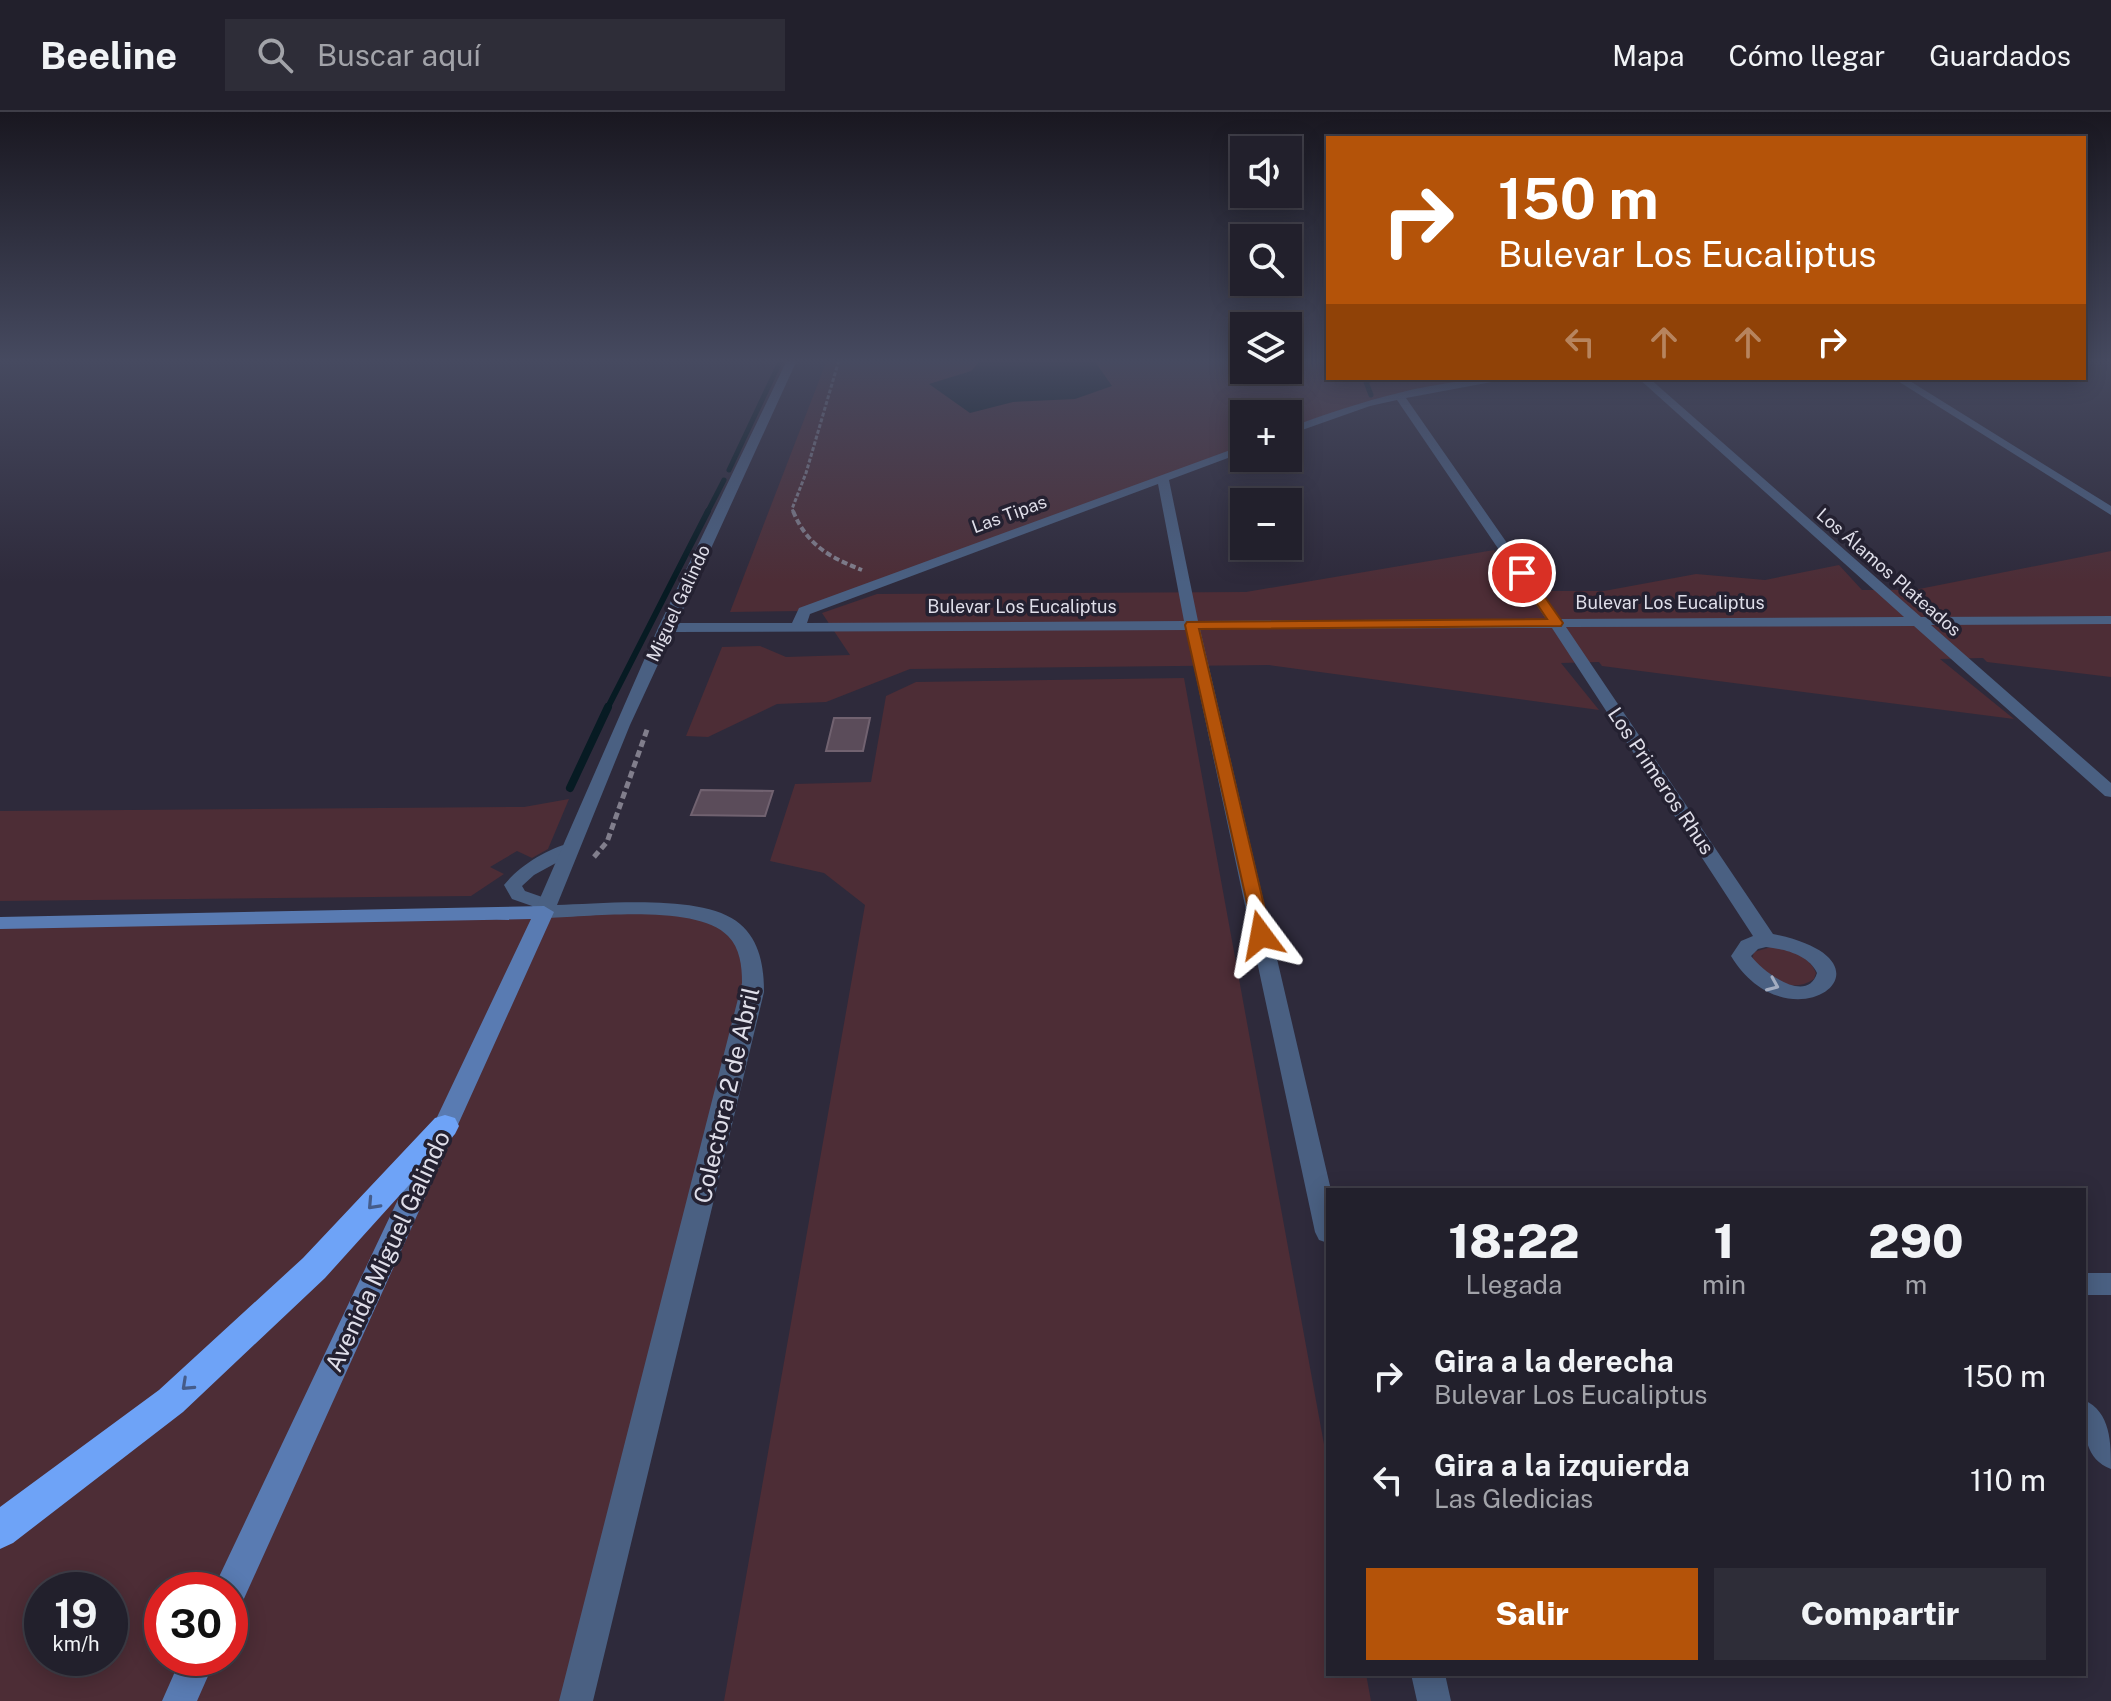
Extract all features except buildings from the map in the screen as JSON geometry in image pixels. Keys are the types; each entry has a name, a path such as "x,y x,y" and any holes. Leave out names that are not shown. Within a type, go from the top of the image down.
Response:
{"highway":[{"path":"0,1530 171,1401 314,1268 445,1126"}],"main road":[{"name":"Colectora 2 de Abril","path":"0,923 544,912"},
{"name":"Avenida Miguel Galindo","path":"239,1572 544,912"},
{"path":"179,1701 191,1676"}],"street":[{"name":"Miguel Galindo","path":"544,912 665,628 757,434"},
{"name":"Los Primeros Rhus","path":"1426,434 1556,623 1766,940"},
{"name":"Los Álamos Plateados","path":"1706,434 2111,792"},
{"path":"1988,434 2111,511"},
{"name":"Las Tipas","path":"798,628 804,611 1230,453"},
{"path":"1163,478 1192,625 1326,1223"},
{"name":"Bulevar Los Eucaliptus","path":"665,628 2111,620"},
{"name":"Colectora 2 de Abril","path":"544,912 669,910 703,915 728,925 745,943 754,966 753,992 576,1701"},
{"path":"2086,1284 2111,1284"},
{"path":"2086,1417 2111,1455"},
{"path":"1428,1676 1434,1701"}],"lane":[{"path":"544,912 539,902 518,895 513,885 518,877 570,848"}],"path":[{"path":"815,434 807,479 792,509 801,531 820,553 887,580"}],"shaded area":[{"path":"798,434 1230,434 1230,453 804,611 730,612"},
{"path":"1494,550 1515,591 1604,591 1696,574 1765,580 1839,565 1862,590 1914,590 2111,551 2111,677 1987,662 1983,658 1940,659 2014,719 1602,666 1599,662 1561,663 1599,710 1269,665 910,669 826,702 777,704 708,737 686,736 722,647 760,646 786,657 850,655 822,613 877,594 1246,592"},
{"path":"1184,678 1326,1455 1326,1676 1366,1676 1371,1701 724,1701 865,905 824,873 770,861 795,784 871,782 886,696 916,682"},
{"path":"569,799 548,849 532,858 517,851 490,867 504,874 471,896 0,901 0,811 524,807"},
{"path":"669,910 728,925 754,966 576,1701 0,1701 0,923"},
{"path":"1771,947 1803,957 1816,973 1814,979 1805,984 1788,985 1765,972 1752,959 1754,952"}],"waterway":[{"path":"729,470 746,434"},
{"path":"707,513 724,480"},
{"path":"608,707 708,511"},
{"path":"570,788 608,707"}],"route":[{"path":"1261,935 1192,625 1556,623 1522,573"}]}
